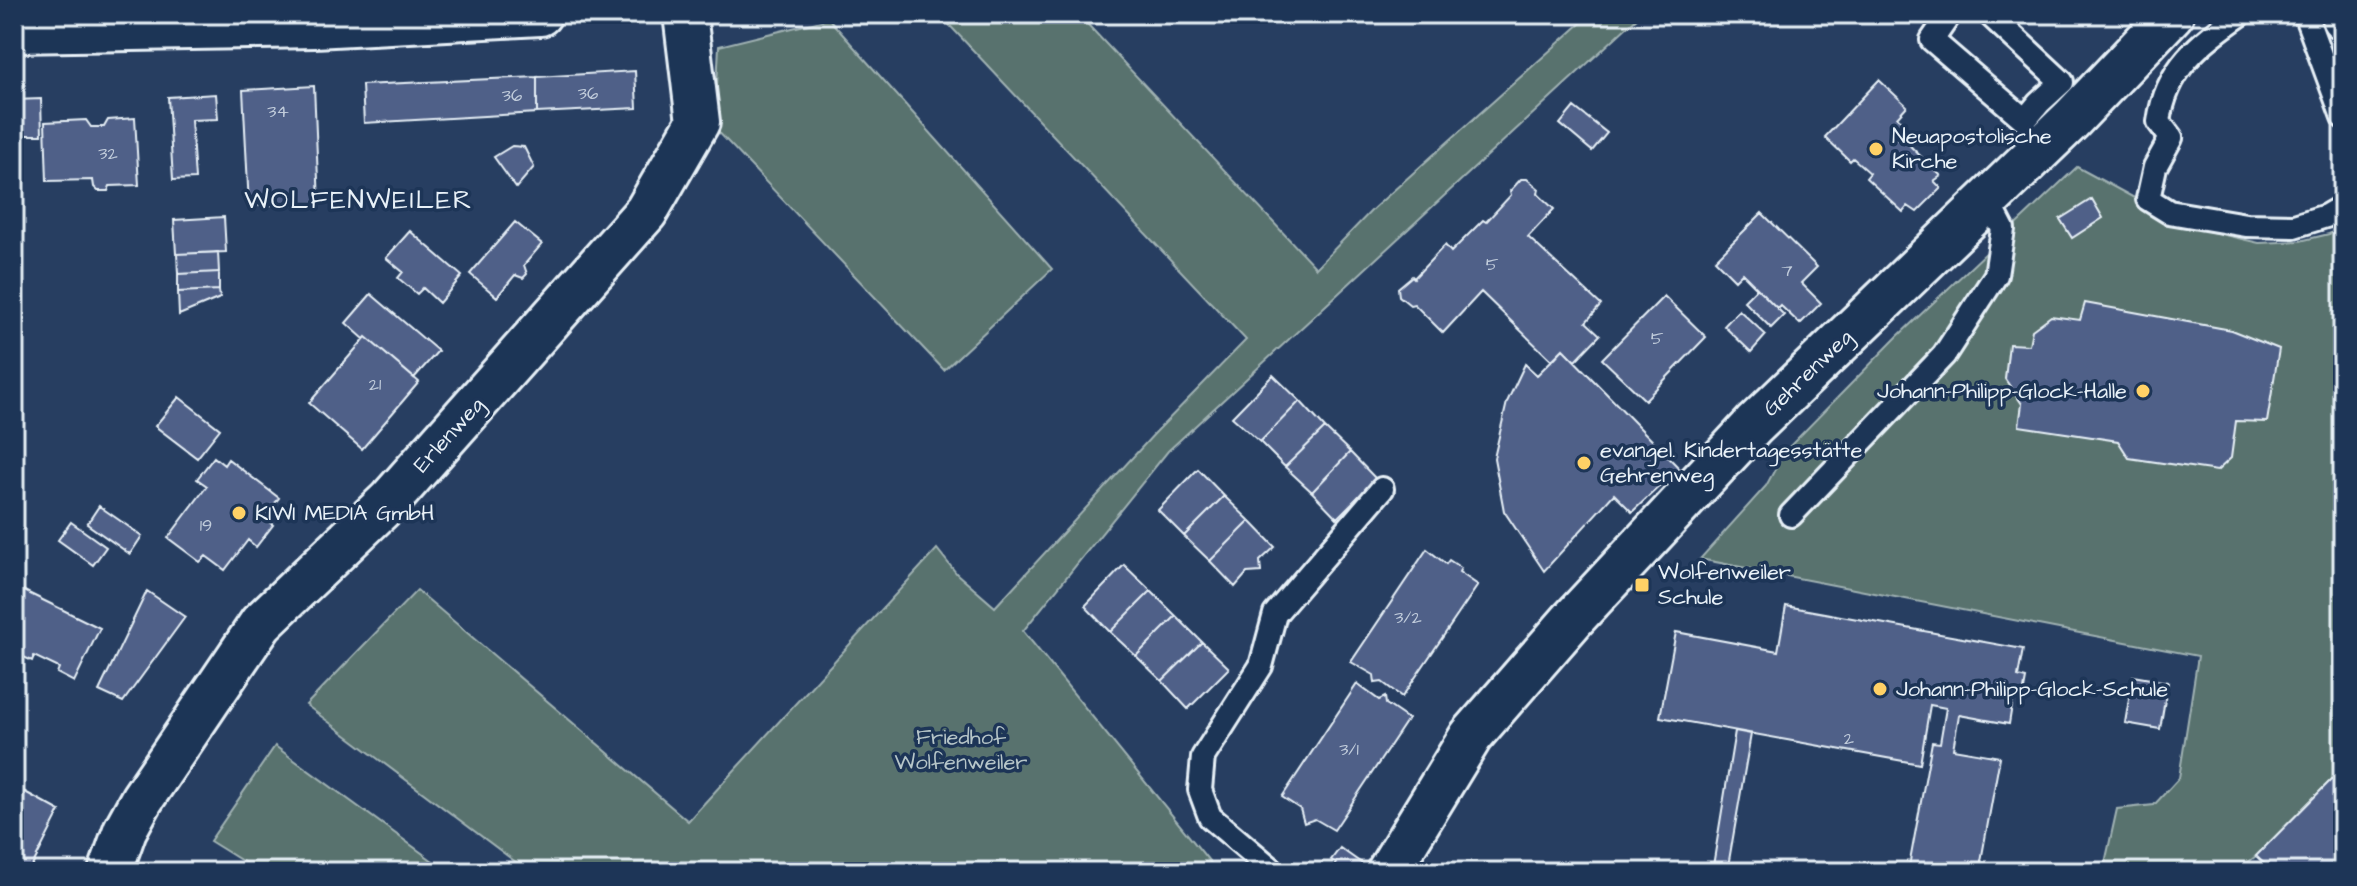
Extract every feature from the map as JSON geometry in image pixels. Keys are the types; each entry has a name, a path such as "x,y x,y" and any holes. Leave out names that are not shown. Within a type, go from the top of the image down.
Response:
{"street":[{"path":"14,31 314,26 540,14"},
{"name":"Erlenweg","path":"110,872 125,830 142,799 261,623 390,500 646,212 698,122 685,14"},
{"name":"Gehrenweg","path":"1388,872 1471,736 1573,619 1754,425 2071,120 2172,14"}],"lane":[{"path":"1950,14 1932,40 2025,120 2062,82 1989,14"},
{"path":"2241,14 2180,64 2160,108 2159,122 2171,138 2155,167 2148,199 2169,212 2246,225 2294,226 2326,216 2343,206"},
{"path":"2305,14 2343,117"},
{"path":"1791,515 1944,355 1996,275 2003,229 1988,200"},
{"path":"1275,872 1210,817 1200,790 1203,757 1261,666 1275,614 1382,489"}],"green space":[{"name":"Friedhof Wolfenweiler","path":"939,14 1078,14 1316,268 1374,208 1591,14 1641,14 1168,451 1023,631 1218,872 529,872 306,705 417,590 688,821 937,549 957,574 995,607 1155,433 1246,340"},
{"path":"829,19 1052,269 944,370 711,124 716,106 719,46"},
{"path":"2077,167 2186,226 2259,243 2300,241 2343,227 2343,768 2256,856 2236,872 2103,872 2117,809 2154,805 2179,778 2198,656 1700,559 1766,486 1785,451 1898,336"},
{"path":"275,746 448,872 260,872 210,841"}],"building":[{"path":"635,71 637,108 537,113 537,77"},
{"path":"537,77 537,113 364,123 362,85"},
{"name":"Neuapostolische Kirche","path":"1879,80 1907,106 1897,117 1904,123 1891,137 1904,140 1941,176 1934,181 1941,188 1917,212 1908,206 1903,212 1866,178 1870,173 1853,158 1850,161 1825,137"},
{"path":"314,86 319,203 249,206 243,90"},
{"path":"216,94 218,119 191,120 195,179 173,180 168,97"},
{"path":"41,99 42,135 14,135 14,100"},
{"path":"1574,107 1607,133 1592,151 1560,124"},
{"path":"135,118 139,185 110,186 108,191 98,191 93,180 47,181 45,122 86,120 91,127 104,127 108,120"},
{"path":"512,146 524,147 534,167 516,188 494,157"},
{"path":"1521,179 1527,179 1539,189 1538,194 1554,209 1528,237 1601,305 1586,322 1600,335 1575,361 1563,349 1552,361 1481,292 1443,333 1414,304 1410,305 1399,296 1398,288 1412,276 1414,278 1445,245 1451,252 1483,220 1486,222"},
{"path":"2092,199 2103,218 2072,238 2060,219"},
{"path":"1762,213 1817,267 1801,283 1821,303 1800,324 1780,305 1777,308 1742,273 1735,280 1715,260"},
{"path":"224,217 226,252 176,254 174,220"},
{"path":"515,222 542,244 524,265 527,274 523,278 515,275 497,297 470,274"},
{"path":"410,231 462,276 439,303 423,288 417,294 398,278 403,272 386,258"},
{"path":"218,252 219,272 178,274 177,254"},
{"path":"219,272 219,290 178,292 178,274"},
{"path":"1757,288 1784,315 1771,328 1744,301"},
{"path":"219,290 220,298 179,315 178,292"},
{"path":"371,294 438,351 414,378 346,323"},
{"path":"1664,296 1706,337 1645,400 1602,359"},
{"name":"Johann-Philipp-Glock-Halle","path":"2085,303 2231,330 2279,349 2267,422 2236,421 2231,458 2217,471 2129,458 2118,441 2019,426 2022,404 2005,379 2009,344 2029,345 2032,330 2051,316 2080,320"},
{"path":"1739,310 1766,335 1751,352 1724,326"},
{"path":"366,337 419,382 362,449 309,403"},
{"name":"evangel. Kindertagesstätte Gehrenweg","path":"1563,349 1679,468 1632,512 1614,494 1544,571 1504,511 1494,458 1507,402 1525,364 1537,375"},
{"path":"1273,375 1300,401 1260,442 1232,417"},
{"path":"179,397 220,429 197,458 155,426"},
{"path":"1300,401 1325,428 1285,467 1260,442"},
{"path":"1325,428 1350,452 1312,492 1285,467"},
{"path":"1350,452 1376,479 1337,518 1312,492"},
{"path":"214,457 224,465 228,459 279,498 263,518 273,525 256,547 248,540 225,570 206,556 200,562 168,538 207,486 197,479"},
{"path":"1198,469 1224,496 1184,536 1158,510"},
{"path":"1224,496 1250,521 1210,561 1184,536"},
{"path":"99,506 142,536 130,554 87,524"},
{"path":"1250,521 1275,547 1260,561 1261,572 1247,573 1235,587 1210,561"},
{"path":"71,522 106,547 93,565 58,540"},
{"path":"1427,549 1446,564 1449,560 1461,568 1459,572 1478,585 1402,697 1382,682 1375,683 1374,675 1351,662"},
{"path":"1124,565 1151,591 1110,632 1085,606"},
{"path":"14,586 100,628 74,682 57,673 59,668 34,656 32,661 17,654 20,649 14,646"},
{"path":"147,591 185,617 123,702 99,691"},
{"path":"1151,591 1176,616 1136,656 1110,632"},
{"path":"1786,606 2023,649 2018,677 2026,679 2023,695 2014,693 2009,724 1959,715 1953,749 2000,757 1979,872 1908,872 1932,742 1940,743 1946,708 1930,705 1920,764 1660,717 1676,632 1778,651"},
{"path":"1176,616 1202,642 1162,681 1136,656"},
{"path":"1202,642 1229,668 1188,709 1162,681"},
{"path":"2133,676 2168,682 2160,729 2125,723"},
{"path":"1357,684 1379,700 1385,697 1386,704 1408,719 1334,830 1315,819 1304,823 1300,809 1282,797"},
{"path":"1735,731 1751,734 1727,872 1712,872"},
{"path":"2343,768 2343,872 2273,872 2256,856"},
{"path":"14,786 60,811 29,872 14,872"},
{"path":"1340,848 1364,865 1359,872 1330,872 1336,863 1331,860"}],"place":[{"name":"Neuapostolische Kirche","path":"1876,149"},
{"name":"Johann-Philipp-Glock-Halle","path":"2143,391"},
{"name":"evangel. Kindertagesstätte Gehrenweg","path":"1584,463"},
{"name":"KIWI MEDIA GmbH","path":"239,513"},
{"name":"Wolfenweiler Schule","path":"1642,585"},
{"name":"Johann-Philipp-Glock-Schule","path":"1880,689"}],"district":[{"name":"WOLFENWEILER","path":"359,200"}]}
